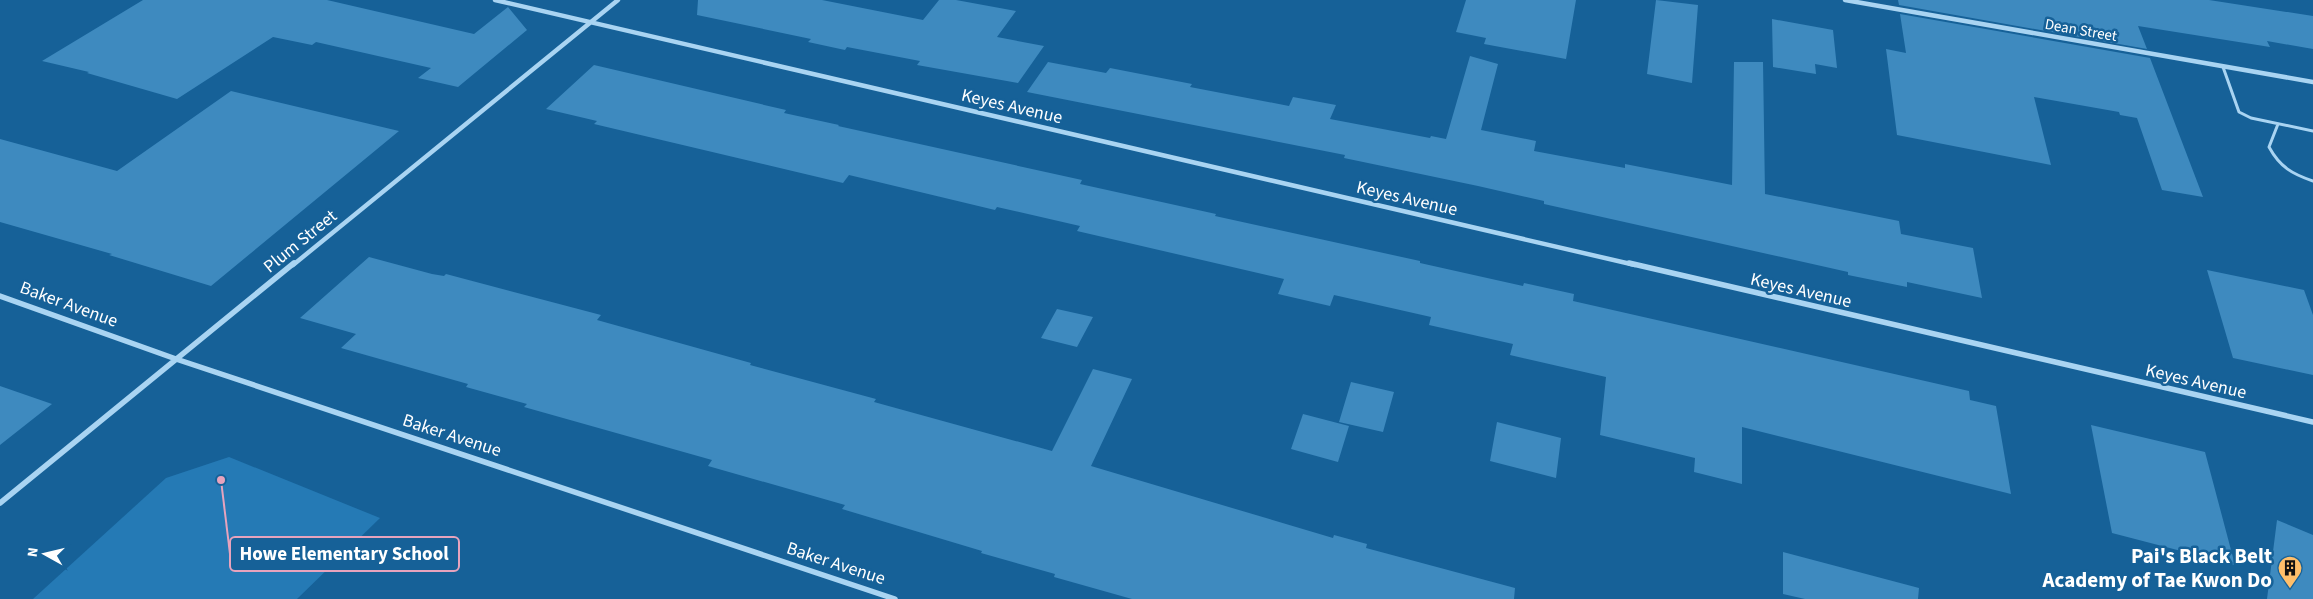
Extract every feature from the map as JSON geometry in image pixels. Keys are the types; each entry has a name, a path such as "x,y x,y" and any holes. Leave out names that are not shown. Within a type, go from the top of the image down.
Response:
{"street":[{"name":"Keyes Avenue","path":"495,0 2313,422"},
{"name":"Plum Street","path":"0,503 618,0"},
{"name":"Dean Street","path":"1845,0 2313,82"},
{"name":"Baker Avenue","path":"0,296 176,359 895,599"}],"lane":[{"path":"2223,66 2240,112 2251,118 2313,131"},
{"path":"2278,124 2269,147 2278,165 2296,176 2313,181"}],"shaded area":[{"path":"229,457 380,518 297,599 33,599 166,478"}],"building":[{"path":"143,0 327,0 474,34 508,7 527,30 458,87 418,78 431,68 316,42 312,45 273,37 177,99 87,73 89,72 42,61"},
{"path":"698,0 822,0 923,20 939,0 956,0 1016,11 997,37 1044,46 1018,83 917,65 920,61 847,47 845,50 808,42 811,39 697,15"},
{"path":"1466,0 1576,0 1566,59 1484,44 1486,38 1456,32"},
{"path":"1656,0 1698,5 1692,83 1647,74"},
{"path":"1898,0 2209,0 2313,16 2313,49 2267,41 2270,47 2138,26 2147,49 1899,5"},
{"path":"1900,14 2150,58 2203,197 2162,190 2137,118 2120,115 2119,112 2034,97 2051,165 1897,135 1886,49 1906,53"},
{"path":"1772,19 1833,30 1837,68 1815,64 1816,74 1773,67"},
{"path":"1470,56 1498,64 1481,130 1536,141 1534,151 1625,168 1625,164 1732,185 1734,62 1763,62 1765,194 1899,221 1901,234 1973,248 1982,298 1907,282 1907,287 1848,275 1848,272 1544,204 1544,201 1344,158 1345,155 1027,92 1048,62 1106,73 1110,68 1192,84 1190,87 1289,106 1293,97 1336,105 1330,119 1430,138 1431,136 1446,139"},
{"path":"594,65 786,110 784,113 838,126 1082,180 1080,184 1216,214 1215,216 1420,261 1420,263 1523,286 1524,283 1574,294 1573,301 1969,391 1970,400 1996,406 2011,494 1742,427 1742,484 1694,472 1695,458 1600,435 1606,377 1510,355 1513,344 1429,325 1431,317 1334,295 1330,306 1278,294 1284,279 1077,231 1080,226 997,207 995,210 849,175 843,183 594,124 597,121 546,109"},
{"path":"231,91 399,131 211,286 109,255 112,254 0,222 0,139 117,171"},
{"path":"369,257 432,274 444,276 446,274 601,315 597,320 751,363 750,365 876,399 874,402 1052,451 1093,369 1132,379 1091,466 1333,538 1334,535 1367,544 1366,548 1515,588 1514,599 1132,599 1054,577 1055,574 981,553 982,551 842,509 845,505 708,466 712,460 524,407 527,404 466,387 468,384 341,348 356,334 300,318"},
{"path":"2207,270 2304,290 2313,315 2313,375 2233,358"},
{"path":"1057,309 1093,317 1077,347 1041,338"},
{"path":"1351,382 1394,392 1383,432 1339,422"},
{"path":"0,386 52,404 0,445"},
{"path":"1303,414 1349,426 1338,462 1291,449"},
{"path":"1497,422 1561,438 1556,478 1490,461"},
{"path":"2091,425 2205,452 2235,565 2112,533"},
{"path":"2277,520 2313,535 2313,599 2267,599"},
{"path":"1783,552 1919,588 1918,599 1805,599 1783,594"}],"place":[{"name":"Howe Elementary School","path":"221,480"},
{"name":"Pai's Black Belt Academy of Tae Kwon Do","path":"2290,589"}]}
